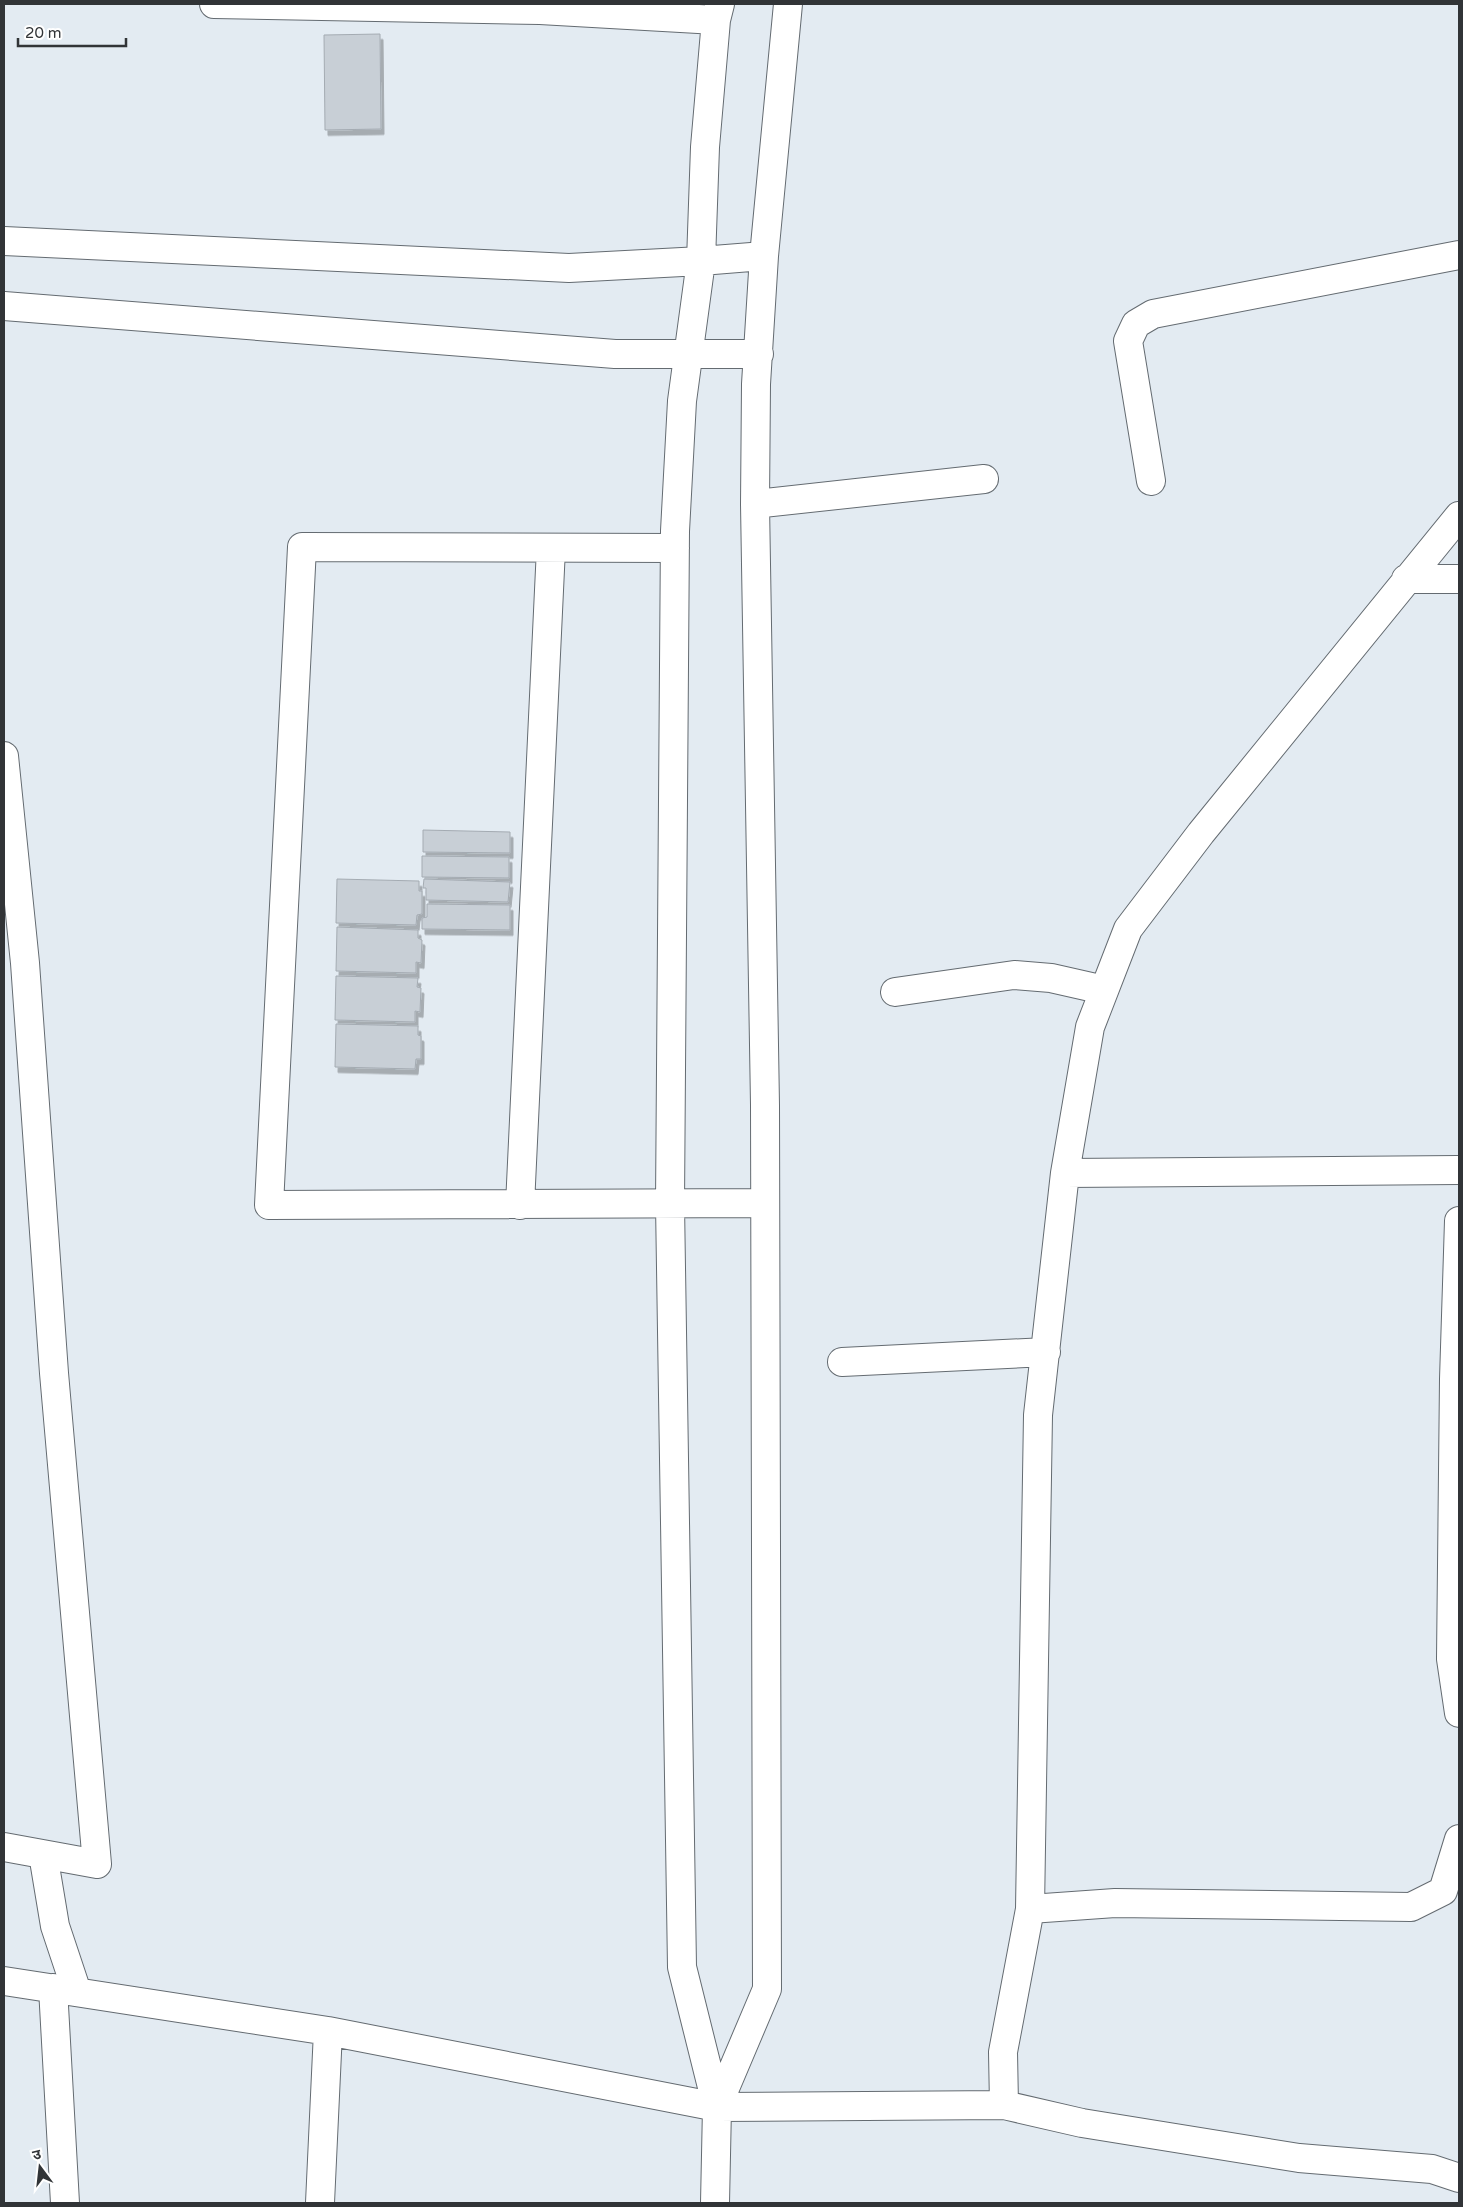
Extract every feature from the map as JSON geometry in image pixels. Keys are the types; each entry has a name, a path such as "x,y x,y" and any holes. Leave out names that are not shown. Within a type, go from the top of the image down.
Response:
{"street":[{"path":"214,4 718,12 705,147 701,261 682,401 676,548 670,1204 682,1967 717,2107 715,2203"},
{"path":"717,2107 767,1989 765,1203 755,504 756,384 764,256 788,4"},
{"path":"4,241 569,268 764,256"},
{"path":"1151,481 1128,341 1136,324 1153,314 1459,255"},
{"path":"4,306 614,354 759,354"},
{"path":"755,504 984,479"},
{"path":"1004,2106 1003,2052 1030,1909 1038,1415 1065,1173 1090,1028 1128,929 1201,833 1459,516"},
{"path":"676,548 302,548 269,1205 765,1203"},
{"path":"520,1205 551,548"},
{"path":"1406,579 1459,579"},
{"path":"4,756 9,863 25,963 54,1372 97,1864 4,1848"},
{"path":"895,992 1014,975 1051,978 1104,990"},
{"path":"1065,1173 1459,1170"},
{"path":"1459,1222 1455,1578 1451,1659 1459,1714"},
{"path":"842,1362 1046,1352"},
{"path":"1030,1909 1115,1903 1410,1907 1443,1891 1459,1839"},
{"path":"44,1854 65,1990 65,2203"},
{"path":"4,1981 328,2031 717,2107 1004,2106 1082,2123 1299,2158 1432,2169 1459,2178"},
{"path":"320,2203 328,2031"}],"building":[{"path":"380,34 381,129 325,130 324,35"},
{"path":"423,830 510,832 510,853 423,852"},
{"path":"422,856 509,857 509,878 422,877"},
{"path":"337,879 419,881 419,891 422,891 422,914 417,915 416,925 336,923"},
{"path":"424,879 510,882 508,902 426,900 426,888 423,888"},
{"path":"427,904 510,905 510,930 422,929 422,918 427,917"},
{"path":"337,927 418,930 418,938 422,940 421,963 416,962 416,973 336,971"},
{"path":"336,976 418,978 417,987 421,988 420,1012 415,1011 415,1022 335,1020"},
{"path":"336,1024 418,1026 418,1035 421,1036 421,1059 416,1059 415,1069 335,1067"}]}
